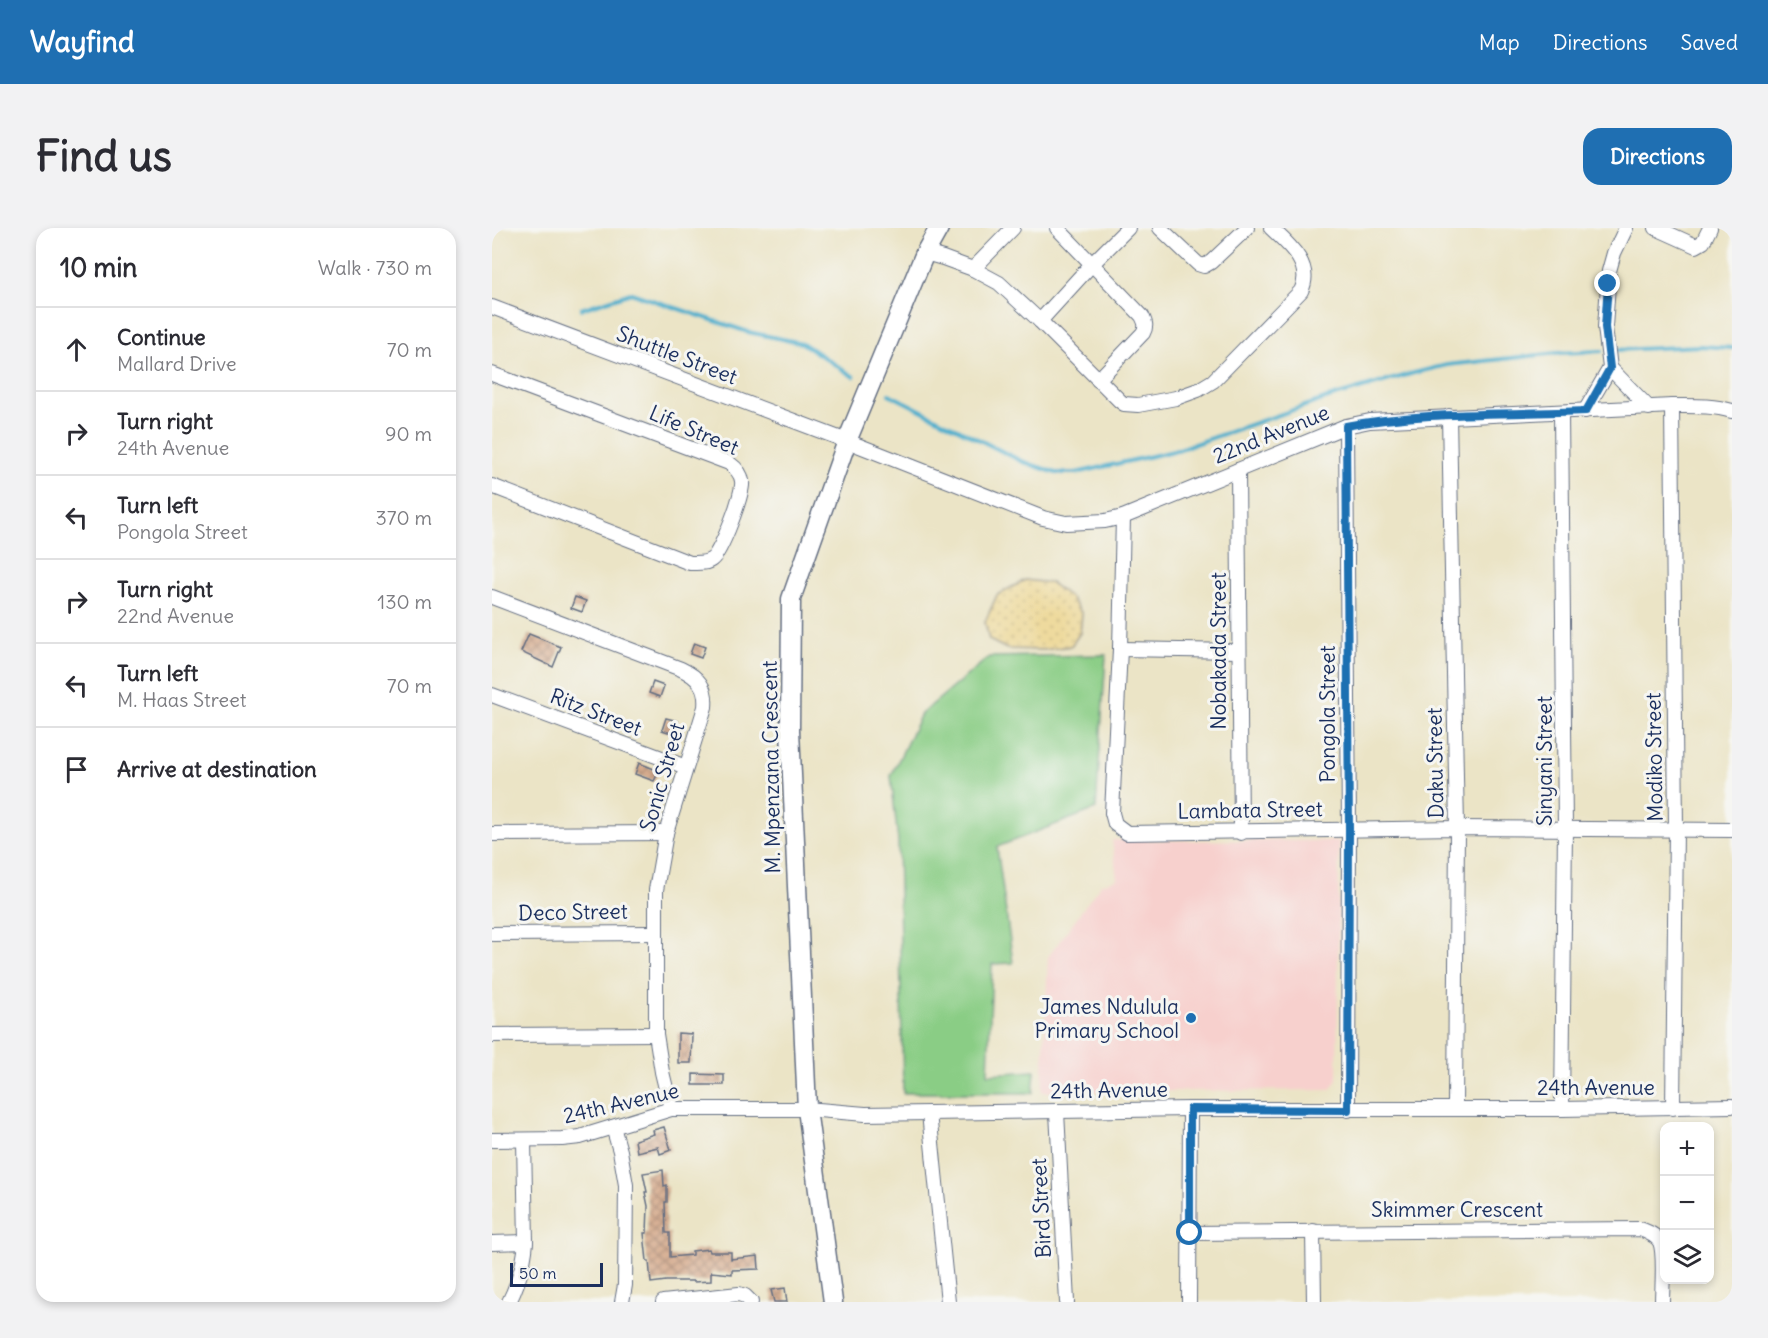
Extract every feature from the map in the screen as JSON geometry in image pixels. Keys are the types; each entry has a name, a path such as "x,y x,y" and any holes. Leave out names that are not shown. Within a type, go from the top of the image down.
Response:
{"main road":[{"name":"M. Mpenzana Crescent","path":"833,1302 807,1109 790,730 791,599 847,441 925,253 939,228"}],"street":[{"path":"973,269 1013,228"},
{"path":"1057,228 1142,316 1146,323 1143,333 1098,380"},
{"path":"1040,321 1128,228"},
{"path":"1160,228 1198,264 1204,266 1247,228"},
{"path":"925,253 973,269 999,283 1120,401 1130,405 1176,399 1213,381 1301,291 1305,279 1299,258 1271,228"},
{"path":"1282,239 1293,228"},
{"path":"1586,411 1610,368 1605,327 1609,271 1614,253 1626,228"},
{"path":"1656,228 1696,246 1703,243 1710,228"},
{"name":"Shuttle Street","path":"492,307 847,441"},
{"path":"1610,368 1649,408"},
{"name":"Life Street","path":"492,374 729,463 740,474 742,486 723,543 716,556 702,564 690,563 492,486"},
{"name":"22nd Avenue","path":"847,441 1043,518 1066,524 1123,517 1346,426 1370,421 1672,406 1698,406 1732,411"},
{"name":"Modiko Street","path":"1672,406 1676,829 1673,1108"},
{"name":"Sinyani Street","path":"1562,412 1565,829 1562,1109"},
{"name":"Daku Street","path":"1449,416 1457,828 1455,1109"},
{"name":"Pongola Street","path":"1346,426 1349,829 1348,1110"},
{"name":"Nobakada Street","path":"1238,470 1241,832"},
{"name":"Lambata Street","path":"1123,517 1120,649 1112,813 1115,824 1123,831 1131,834 1457,828 1732,830"},
{"name":"Sonic Street","path":"492,597 681,669 699,680 705,692 705,707 666,833 656,890 656,1034 671,1109"},
{"path":"1120,649 1239,651"},
{"name":"Ritz Street","path":"492,695 686,768"},
{"path":"492,834 666,833"},
{"name":"Deco Street","path":"492,934 655,933"},
{"path":"492,1035 656,1034"},
{"name":"24th Avenue","path":"492,1140 580,1137 671,1109 807,1109 865,1114 1190,1109 1562,1109 1732,1106"},
{"path":"1189,1302 1190,1109"},
{"name":"Bird Street","path":"1057,1112 1067,1302"},
{"path":"929,1113 948,1302"},
{"path":"613,1127 626,1185 625,1285 621,1302"},
{"path":"509,1302 524,1263 526,1242 524,1140"},
{"name":"Skimmer Crescent","path":"1190,1233 1640,1228 1656,1238 1662,1249 1662,1302"},
{"path":"1313,1231 1314,1302"},
{"path":"492,1243 526,1242"},
{"path":"663,1302 739,1294 746,1296 752,1302"}],"shaded area":[{"name":"James Ndulula Primary School","path":"1112,840 1339,841 1337,1080 1330,1090 1042,1092 1048,957 1101,884 1117,879"}],"green space":[{"path":"1106,655 1096,809 997,847 1013,963 992,964 988,1074 1035,1071 1033,1093 903,1093 898,841 891,776 921,714 989,657"}],"sand":[{"path":"1025,580 1051,583 1071,598 1082,614 1080,633 1071,646 1044,650 1007,649 989,640 985,622 997,595"}],"building":[{"path":"575,597 586,601 582,612 571,608"},
{"path":"529,634 561,647 553,667 521,652"},
{"path":"694,643 705,647 701,658 690,654"},
{"path":"653,682 664,686 660,697 649,693"},
{"path":"666,718 678,721 674,734 662,730"},
{"path":"639,763 659,771 654,781 635,774"},
{"path":"678,1033 692,1034 691,1063 678,1063"},
{"path":"693,1074 724,1075 724,1085 693,1085"},
{"path":"664,1127 671,1150 660,1154 658,1147 637,1152 635,1140 654,1134 653,1130"},
{"path":"663,1170 664,1186 667,1185 666,1233 670,1233 670,1257 692,1255 692,1251 709,1249 710,1252 731,1252 731,1259 758,1256 759,1269 732,1270 732,1274 711,1272 711,1281 651,1283 644,1233 647,1233 648,1206 643,1173"},
{"path":"785,1288 787,1302 774,1302 771,1290"}],"waterway":[{"path":"581,309 631,293 748,332 802,343 854,377"},
{"path":"1616,350 1701,346 1732,348"},
{"path":"889,394 1021,461 1056,473 1076,473 1174,451 1328,398 1447,365 1558,353 1602,351"}],"place":[{"name":"James Ndulula Primary School","path":"1191,1018"}],"route":[{"path":"1190,1233 1190,1109 1348,1110 1349,829 1346,426 1370,421 1449,416 1586,411 1610,368 1605,327 1608,284"}]}
